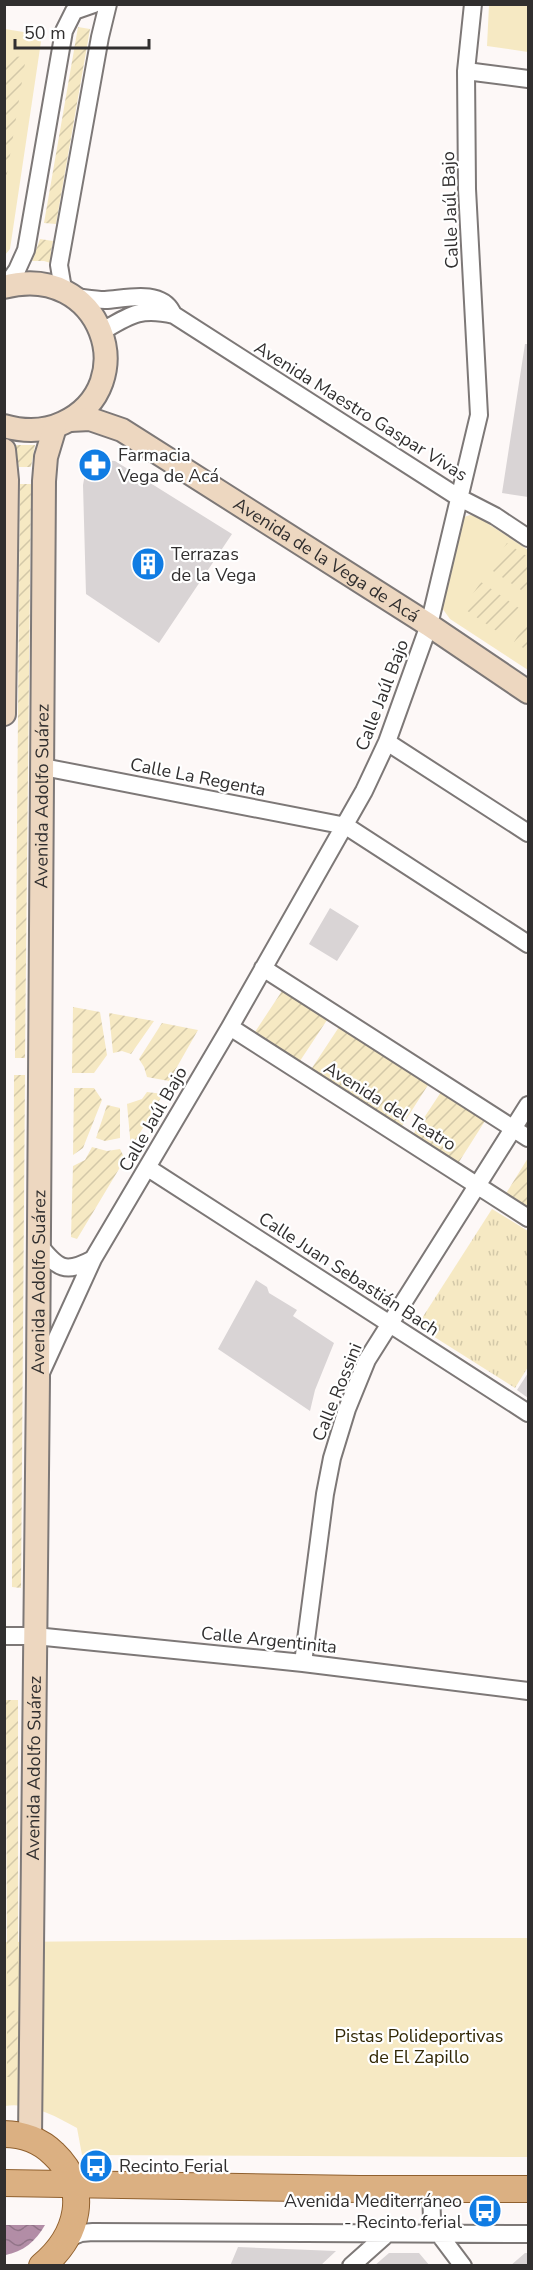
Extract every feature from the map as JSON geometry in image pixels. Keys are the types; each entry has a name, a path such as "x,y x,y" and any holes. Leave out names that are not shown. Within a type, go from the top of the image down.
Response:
{"main road":[{"path":"4,2134 30,2138 49,2149 62,2162 74,2184 76,2215 60,2250 47,2264"},
{"path":"4,2183 528,2188"}],"street":[{"path":"4,287 17,270 26,250 64,31 74,12 94,4"},
{"path":"69,293 59,265 108,4"},
{"name":"Calle Jaúl Bajo","path":"38,1378 93,1259 345,826 387,742 429,626 479,415 467,189 466,71 473,4"},
{"path":"466,71 528,79"},
{"path":"4,287 34,282 69,293 91,312 101,332 105,356 101,380 89,403 63,423"},
{"name":"Avenida Maestro Gaspar Vivas","path":"69,293 101,300 139,296 155,299 171,308 174,315"},
{"name":"Avenida Maestro Gaspar Vivas","path":"101,332 142,311 157,311 174,315 458,497 495,516 528,538"},
{"name":"Avenida de la Vega de Acá","path":"101,380 104,402 110,416 122,430"},
{"name":"Avenida de la Vega de Acá","path":"4,426 30,431 90,419 122,430 528,692"},
{"name":"Avenida Adolfo Suárez","path":"30,2138 44,472 63,423"},
{"name":"Avenida Adolfo Suárez","path":"4,450 7,480 4,714"},
{"path":"387,742 528,832"},
{"name":"Calle La Regenta","path":"43,767 345,826"},
{"path":"345,826 528,944"},
{"path":"263,968 528,1138"},
{"name":"Avenida del Teatro","path":"230,1027 528,1218"},
{"name":"Calle Rossini","path":"303,1663 325,1494 332,1458 347,1409 366,1360 528,1104"},
{"name":"Calle Juan Sebastián Bach","path":"148,1168 528,1413"},
{"path":"39,1245 53,1263 64,1268 78,1267 93,1259"},
{"name":"Calle Argentinita","path":"4,1636 35,1636 303,1663 528,1691"},
{"path":"431,2188 432,2220 439,2234 463,2265"},
{"path":"66,2239 81,2233 93,2232 528,2234"},
{"path":"351,2265 388,2233"}],"green space":[{"path":"489,5 528,5 528,52 487,46"},
{"path":"78,27 90,29 56,224 44,223"},
{"path":"5,29 42,35 10,249 5,255"},
{"path":"4,56 26,57 5,186"},
{"path":"40,239 53,241 51,252 54,264 32,261"},
{"path":"15,445 35,445 31,467 19,467"},
{"path":"20,484 31,484 25,1058 15,1058"},
{"path":"470,515 478,517 528,550 528,670 450,619 442,608 460,521"},
{"path":"507,543 528,557 527,594 490,569"},
{"path":"481,582 519,608 501,634 463,608"},
{"path":"528,619 528,651 514,642"},
{"path":"282,991 327,1020 298,1064 253,1035"},
{"path":"73,1007 100,1012 107,1055 94,1073 72,1073"},
{"path":"109,1013 154,1021 131,1054 122,1051 113,1053"},
{"path":"162,1023 198,1030 169,1081 147,1077 139,1059"},
{"path":"339,1027 428,1085 400,1129 310,1071"},
{"path":"14,1075 25,1075 21,1588 12,1587"},
{"path":"74,1088 94,1088 102,1100 83,1148 73,1155"},
{"path":"147,1092 163,1094 131,1148 127,1104 142,1099"},
{"path":"441,1092 485,1121 457,1165 412,1136"},
{"path":"107,1105 120,1108 120,1138 105,1141 96,1138"},
{"path":"92,1147 107,1151 120,1149 125,1159 77,1239 71,1237 73,1166 85,1160"},
{"path":"528,1158 528,1211 505,1195"},
{"path":"492,1209 528,1231 528,1367 515,1388 417,1326"},
{"path":"6,1700 18,1700 18,1987 7,1986"},
{"name":"Pistas Polideportivas de El Zapillo","path":"528,1938 528,2157 82,2155 77,2128 33,2108 5,2106 4,1942"},
{"path":"7,2010 18,2011 17,2077 7,2077"}],"water":[{"path":"5,2225 45,2225 28,2245 5,2255"}],"building":[{"path":"525,344 528,344 528,497 502,493"},
{"name":"Terrazas de la Vega","path":"101,460 115,461 232,534 159,643 86,594 83,485 85,474 92,465"},
{"path":"330,908 359,926 337,961 309,944"},
{"path":"256,1280 267,1287 269,1293 297,1310 293,1316 334,1343 315,1390 310,1411 218,1349"},
{"path":"528,1373 528,1398 517,1390"},
{"path":"238,2247 336,2251 320,2266 230,2266"},
{"path":"389,2253 419,2253 430,2266 374,2266"},
{"path":"528,2253 528,2266 510,2266"}],"place":[{"name":"Farmacia Vega de Acá","path":"95,465"},
{"name":"Terrazas de la Vega","path":"148,564"},
{"name":"Recinto Ferial","path":"96,2166"},
{"name":"Avenida Mediterráneo - Recinto ferial","path":"485,2211"}]}
